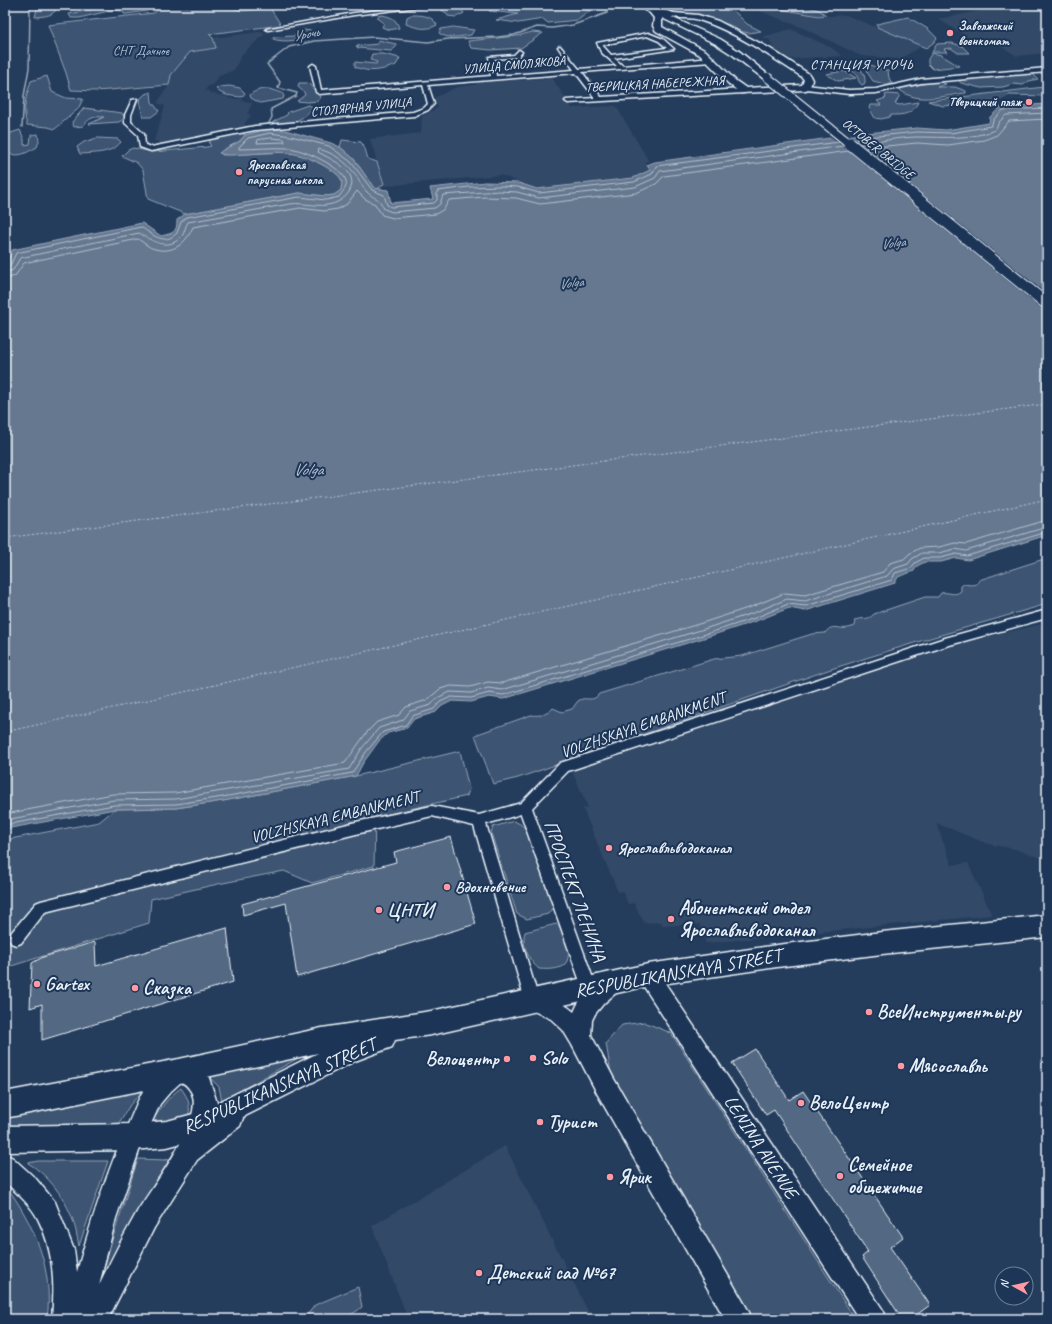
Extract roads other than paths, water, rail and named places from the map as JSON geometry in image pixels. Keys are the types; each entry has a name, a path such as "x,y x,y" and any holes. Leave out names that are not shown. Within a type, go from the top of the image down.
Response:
{"main road":[{"path":"640,5 652,10 674,15 694,17 715,23 766,50 806,76 808,80 806,87"},
{"path":"652,10 658,18 657,26 660,31 695,48 711,60 730,80 744,91 806,87 849,92 876,91 921,81 1047,70"},
{"name":"OCTOBER BRIDGE","path":"652,10 728,48 767,77 1047,304"},
{"path":"686,26 680,21 681,19 694,17"},
{"path":"657,26 664,23 686,26"},
{"name":"RESPUBLIKANSKAYA STREET","path":"5,1105 179,1071 322,1040 431,1023 648,975 882,942 1047,926"},
{"name":"LENINA AVENUE","path":"648,975 874,1319"},
{"path":"580,1037 580,1022 586,1008 595,996 613,982"},
{"path":"532,1000 544,1004 558,1012 570,1023 580,1037 606,1087 739,1319"},
{"name":"RESPUBLIKANSKAYA STREET","path":"5,1140 59,1137 133,1137 167,1134 201,1125 272,1088 351,1050 431,1023"},
{"path":"77,1319 112,1193 133,1137 161,1084 179,1071 191,1074 201,1086 206,1103 201,1125 189,1152 146,1220 94,1319"},
{"path":"189,1152 272,1088"},
{"path":"5,1166 28,1187 47,1210 62,1250 67,1291 65,1319"}],"street":[{"path":"268,29 352,12 433,5"},
{"path":"610,57 671,49 661,40 648,34 599,44 602,51 621,67"},
{"path":"560,47 599,98"},
{"path":"662,51 672,62"},
{"path":"494,78 491,58 516,56 519,52"},
{"name":"УЛИЦА СМОЛЯКОВА","path":"313,66 319,92 711,60"},
{"name":"СТОЛЯРНАЯ УЛИЦА","path":"135,100 128,115 128,122 140,134 142,146 151,149 270,126 414,114 426,109 431,104 425,84"},
{"name":"ТВЕРИЦКАЯ НАБЕРЕЖНАЯ","path":"568,101 599,98 744,91"},
{"name":"VOLZHSKAYA EMBANKMENT","path":"16,938 42,907 57,903 356,828 432,811 479,821 525,807 564,767 945,642 1047,614"},
{"name":"ПРОСПЕКТ ЛЕНИНА","path":"525,807 589,987"},
{"path":"479,821 532,1000"}],"water":[{"name":"Volga","path":"1047,104 1047,535 968,560 956,558 941,562 925,562 917,566 914,571 898,577 895,583 805,611 789,608 756,621 707,637 503,699 489,697 471,702 452,701 442,706 436,712 414,719 407,728 388,733 379,741 363,763 356,776 223,801 176,808 115,809 5,829 5,268 12,250 142,223 161,236 174,232 177,220 185,214 299,193 325,196 334,195 341,190 342,181 336,173 311,159 302,156 276,152 229,155 219,153 240,141 245,135 266,129 285,130 340,147 354,159 374,188 388,190 391,203 433,199 430,188 485,182 519,183 537,189 633,178 650,170 647,165 655,162 867,133 917,128 946,130 989,123 990,117 1001,107"}],"waterway":[{"path":"22,127 24,96 29,68 30,5"},
{"name":"Урочь","path":"266,129 272,117 271,109 296,96 297,93 278,88 280,82 267,64 289,47 314,41 374,37 428,42 448,39 514,35 537,27 552,28 573,25 607,13 608,5"}],"place":[{"name":"Заволжский военкомат","path":"950,33"},
{"name":"Тверицкий пляж","path":"1029,102"},
{"name":"Ярославская парусная школа","path":"239,172"},
{"name":"Ярославльводоканал","path":"609,848"},
{"name":"Вдохновение","path":"447,887"},
{"name":"ЦНТИ","path":"379,910"},
{"name":"Абонентский отдел Ярославльводоканал","path":"671,919"},
{"name":"Gartex","path":"37,984"},
{"name":"Сказка","path":"135,988"},
{"name":"ВсеИнструменты.ру","path":"869,1012"},
{"name":"Solo","path":"533,1058"},
{"name":"Велоцентр","path":"507,1059"},
{"name":"Мясославль","path":"901,1066"},
{"name":"ВелоЦентр","path":"801,1103"},
{"name":"Турист","path":"540,1122"},
{"name":"Семейное общежитие","path":"840,1176"},
{"name":"Ярик","path":"610,1177"},
{"name":"Детский сад №67","path":"479,1273"}],"district":[{"name":"СТАНЦИЯ УРОЧЬ","path":"862,64"}],"park label":[{"name":"СНТ Дачное","path":"141,51"}]}
